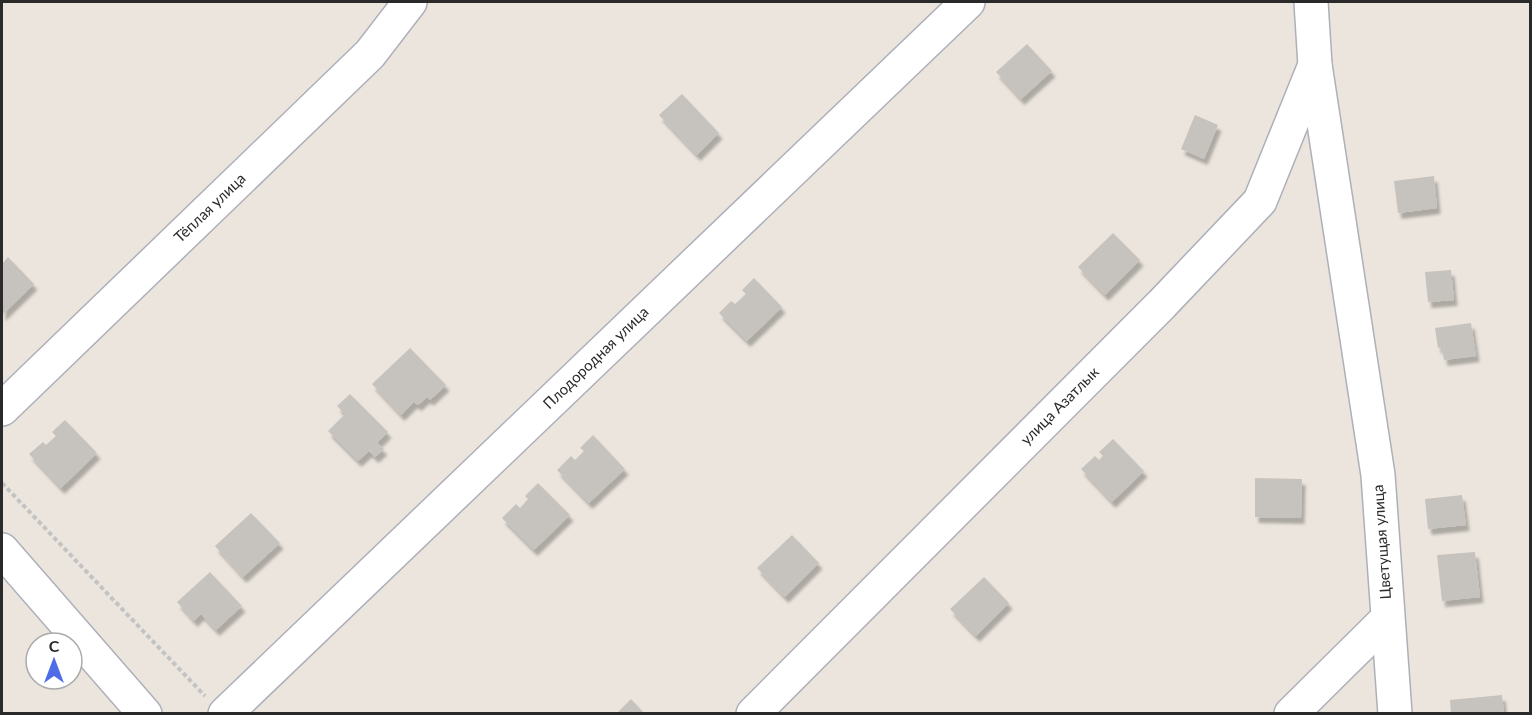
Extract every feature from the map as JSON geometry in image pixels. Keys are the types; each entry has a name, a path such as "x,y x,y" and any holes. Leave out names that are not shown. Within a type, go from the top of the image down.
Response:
{"street":[{"name":"Тёплая улица","path":"2,409 370,54 411,2"},
{"name":"Плодородная улица","path":"215,705 968,2"},
{"name":"Цветущая улица","path":"1291,714 1387,619 1378,475 1314,65 1311,2"},
{"name":"улица Азатлык","path":"753,714 1162,304 1260,201 1314,65"},
{"path":"2,550 145,714"},
{"path":"1387,619 1395,714"}],"path":[{"path":"2,483 215,705"}],"building":[{"path":"1027,44 1052,71 1021,99 996,72"},
{"path":"682,94 719,133 697,155 659,115"},
{"path":"1195,115 1218,125 1204,159 1181,149"},
{"path":"1434,176 1437,208 1398,213 1394,181"},
{"path":"1113,233 1140,260 1105,295 1078,267"},
{"path":"8,257 34,284 2,315 2,264"},
{"path":"1451,270 1454,300 1428,302 1425,272"},
{"path":"754,278 782,307 747,341 719,313 731,301 735,304 746,294 742,290"},
{"path":"1471,323 1476,356 1444,360 1442,347 1438,348 1435,328"},
{"path":"410,348 446,385 430,400 427,397 418,405 414,402 401,415 372,384"},
{"path":"350,394 388,432 377,443 384,449 375,457 369,451 358,461 328,431 345,414 337,406"},
{"path":"65,420 97,453 61,488 29,454 43,442 46,445 56,436 52,432"},
{"path":"593,435 625,469 589,503 557,470 571,456 575,460 584,451 580,448"},
{"path":"1113,439 1144,471 1112,502 1081,469 1095,456 1099,460 1103,456 1099,452"},
{"path":"1255,478 1302,479 1301,518 1255,517"},
{"path":"538,483 570,515 534,550 502,518 516,504 520,508 528,499 525,496"},
{"path":"1462,495 1466,525 1428,529 1425,499"},
{"path":"251,513 280,543 243,577 215,546"},
{"path":"792,535 819,563 785,597 757,568"},
{"path":"1475,552 1480,597 1442,601 1437,555"},
{"path":"210,572 242,606 216,630 201,614 194,621 177,602"},
{"path":"984,577 1009,603 976,636 950,609"},
{"path":"1502,695 1504,714 1451,714 1450,700"},
{"path":"631,699 645,714 616,714"}]}
